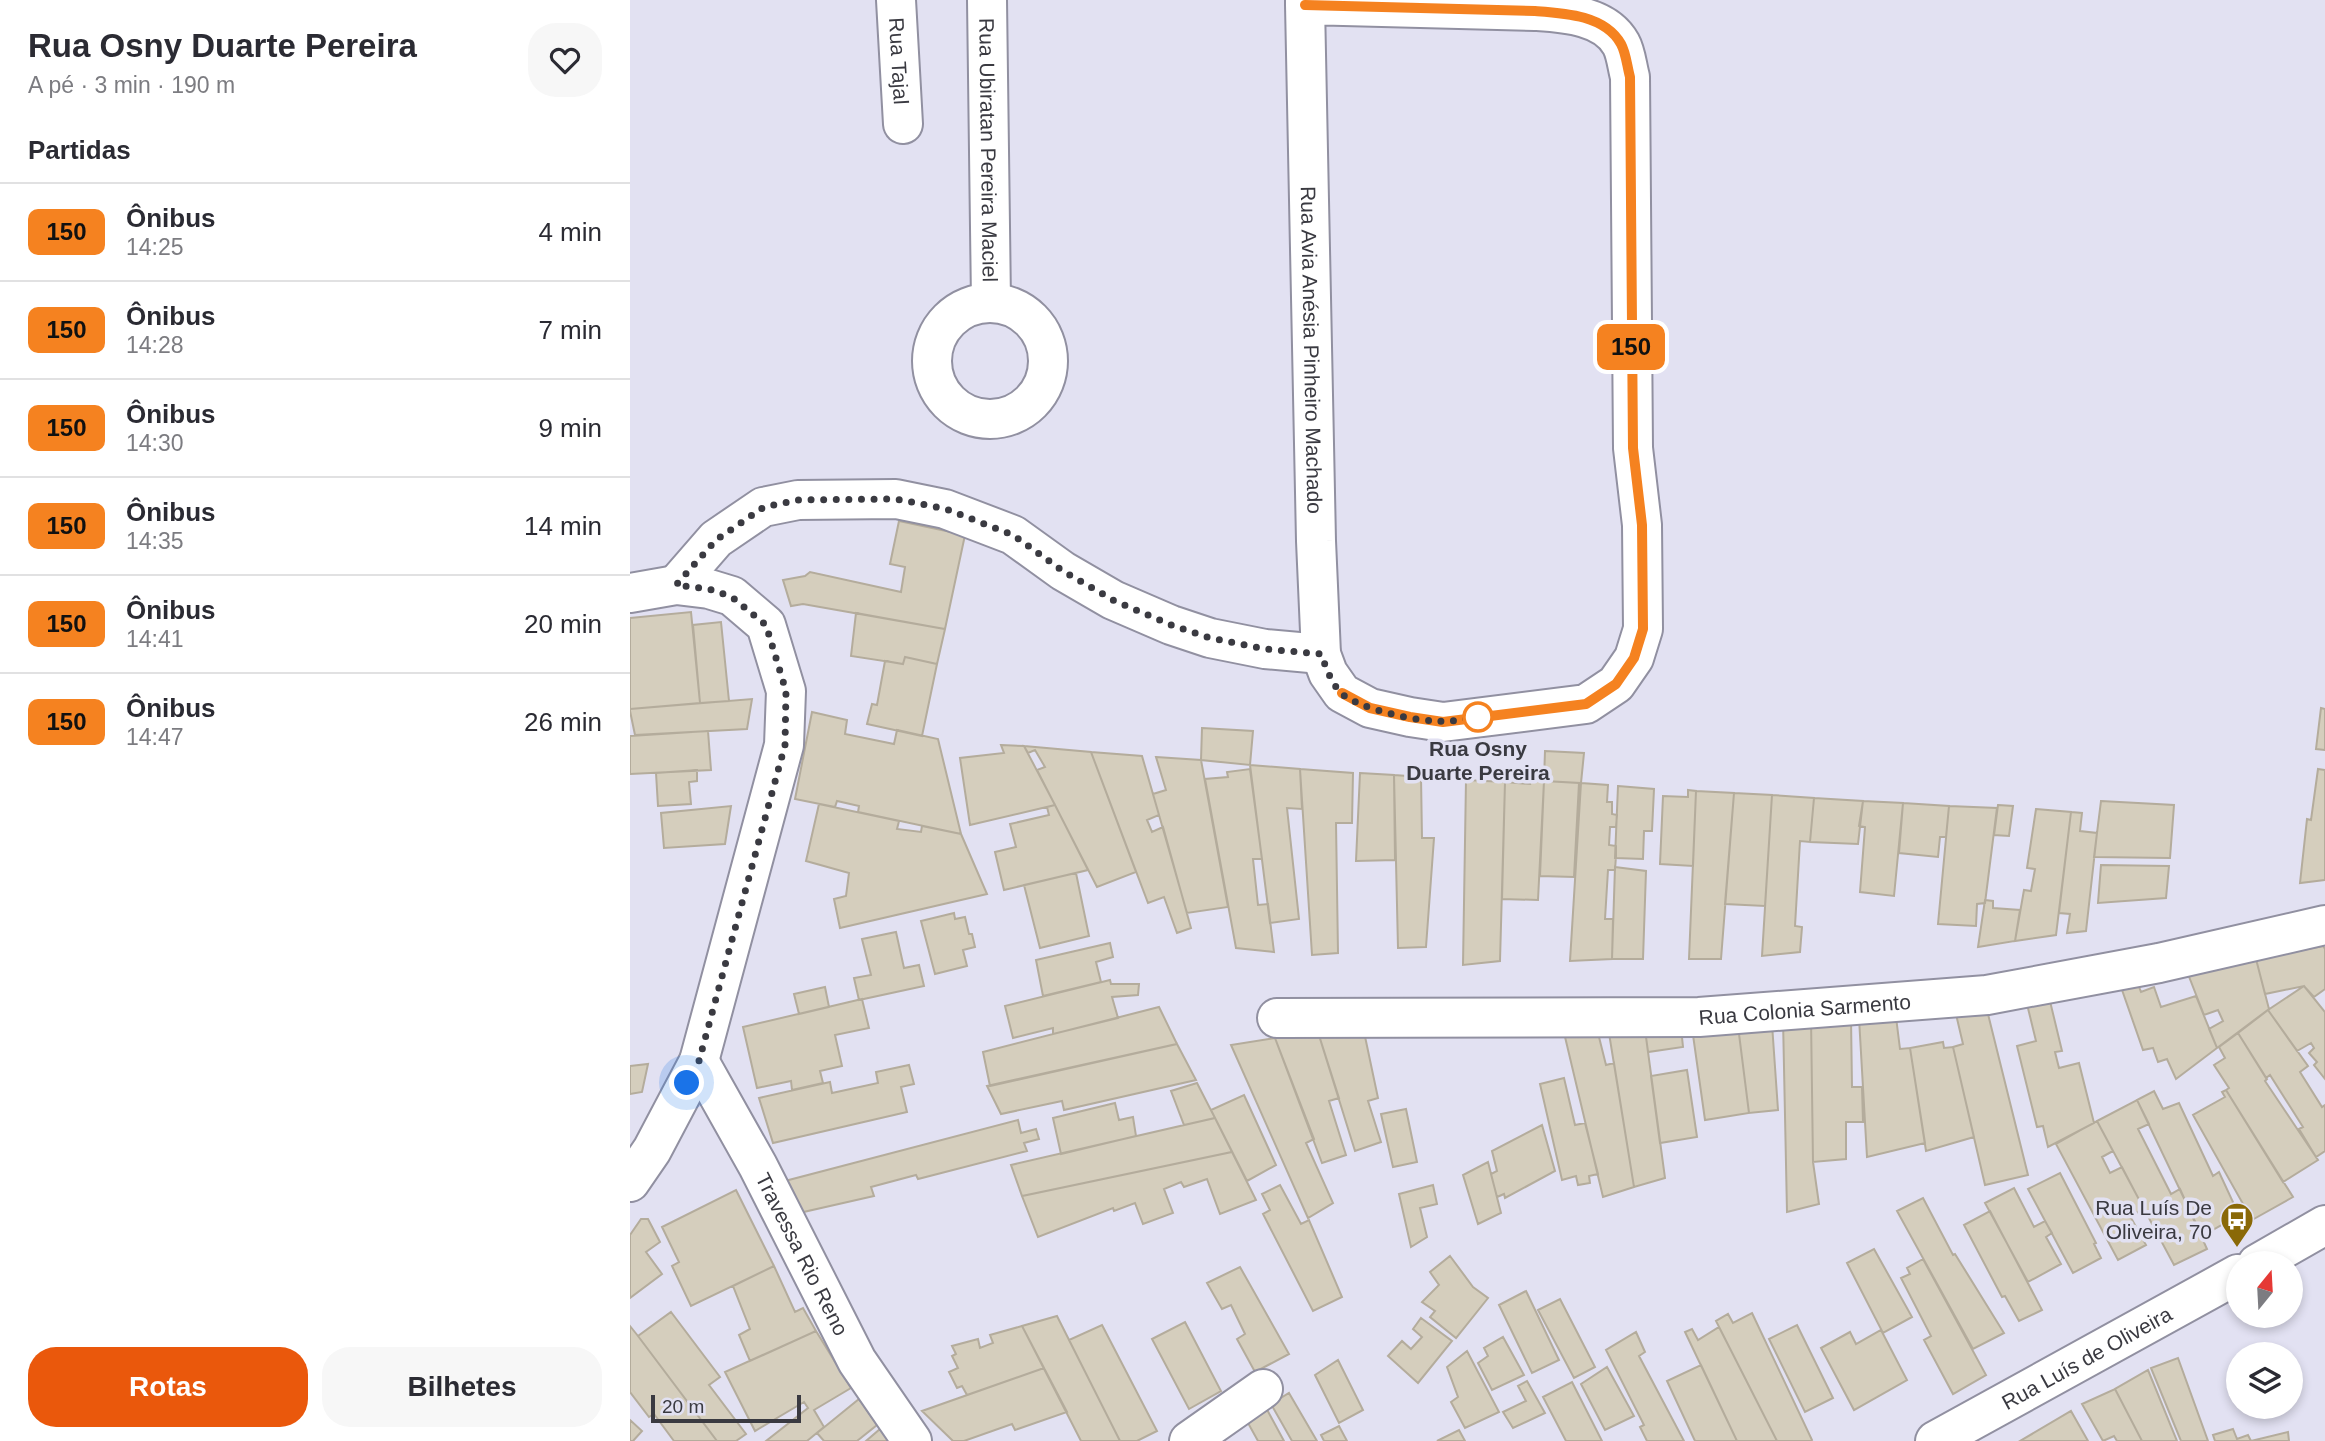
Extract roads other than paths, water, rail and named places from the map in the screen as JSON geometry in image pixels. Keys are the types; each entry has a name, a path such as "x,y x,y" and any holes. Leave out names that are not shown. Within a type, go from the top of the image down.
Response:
{"street":[{"name":"Rua Tajal","path":"896,0 903,124"},
{"name":"Rua Ubiratan Pereira Maciel","path":"988,0 991,303"},
{"name":"Rua Avia Anésia Pinheiro Machado","path":"1305,3 1568,13 1596,23 1608,30 1620,43 1630,77 1633,448 1642,525 1643,629 1634,658 1616,684 1586,704 1443,722 1370,708 1342,693 1328,673 1321,654 1315,528 1305,3"},
{"path":"676,585 716,540 764,507 798,500 896,499 946,509 1013,535 1063,571 1113,600 1171,625 1210,638 1265,649 1321,654"},
{"path":"630,593 676,585 709,589 732,597 766,625 786,691 785,745 699,1061 652,1150 630,1182"},
{"name":"Rua Colonia Sarmento","path":"1277,1018 1699,1017 1987,995 2159,963 2325,925"},
{"name":"Travessa Rio Reno","path":"699,1061 758,1166 857,1361 912,1441"},
{"path":"2280,1251 2325,1226"},
{"name":"Rua Luís de Oliveira","path":"1935,1441 2226,1281"},
{"path":"1189,1441 1264,1389"}],"place":[{"name":"Rua Osny Duarte Pereira","path":"1478,717"},
{"name":"Rua Luís De Oliveira, 70","path":"2237,1249"}]}
